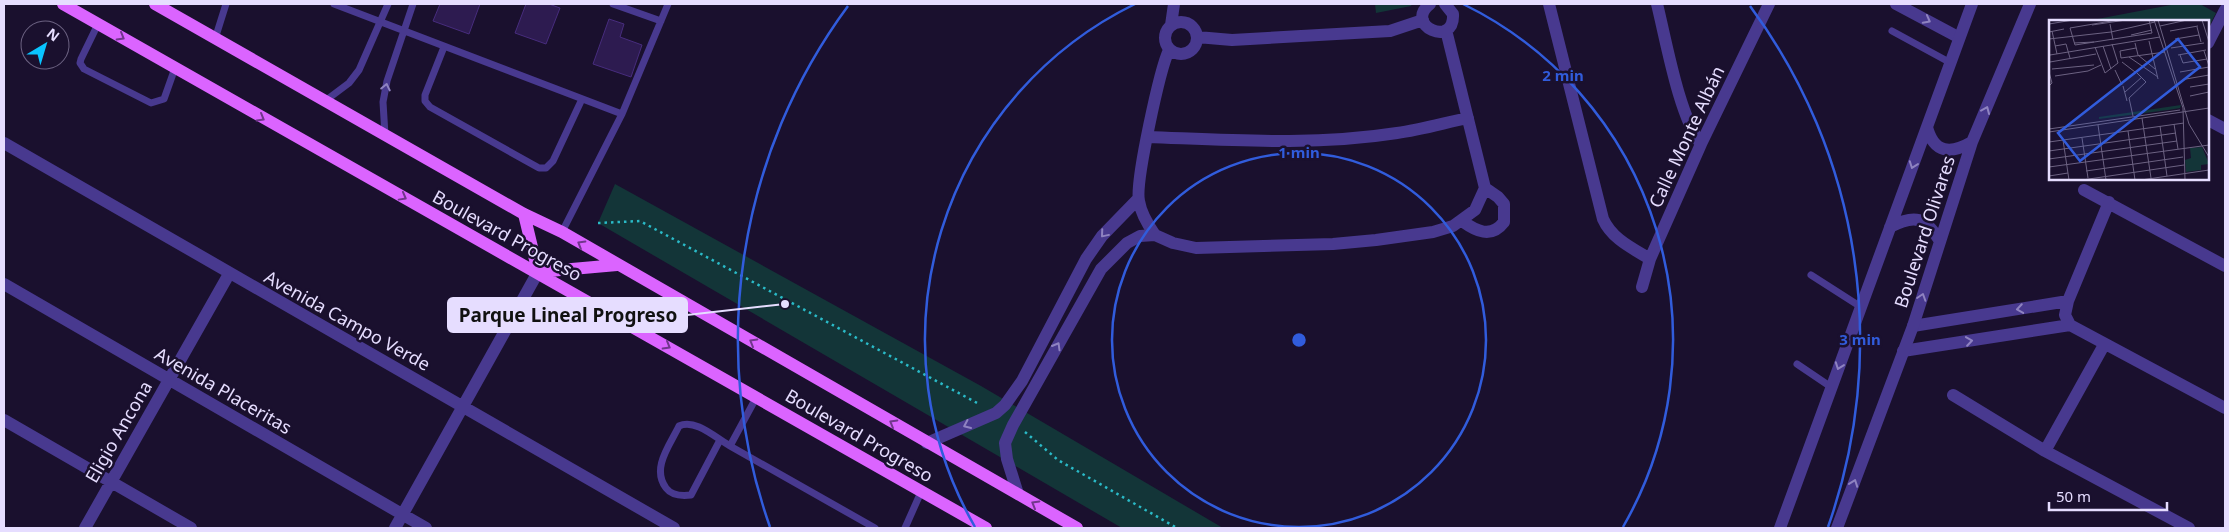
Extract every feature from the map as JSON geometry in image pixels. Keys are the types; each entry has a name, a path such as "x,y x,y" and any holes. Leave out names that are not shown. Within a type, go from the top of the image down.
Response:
{"main road":[{"name":"Boulevard Progreso","path":"63,4 986,528"},
{"name":"Boulevard Progreso","path":"155,4 524,214 562,232 1077,528"},
{"path":"524,214 538,272 617,265"}],"street":[{"path":"1171,25 1182,22 1187,23 1195,31 1197,37 1194,48 1190,52 1179,55 1169,50 1164,40 1165,34 1171,25 1174,4"},
{"path":"1430,4 1424,10 1423,20 1432,31 1446,30 1454,19 1451,10 1446,4"},
{"path":"1549,4 1608,230 1650,259"},
{"path":"1657,4 1684,111 1695,136 1701,144"},
{"name":"Calle Monte Albán","path":"1642,287 1650,259 1701,144 1769,4"},
{"path":"1896,4 1958,37"},
{"name":"Boulevard Olivares","path":"1780,528 1927,127 1958,37 1972,4"},
{"name":"Boulevard Olivares","path":"1837,528 1913,326 1972,142 2030,4"},
{"path":"2209,41 2225,10"},
{"path":"1197,37 1232,40 1390,31 1423,20"},
{"path":"1018,494 1007,459 1005,443 1036,383 1101,270 1127,244 1140,236 1155,236 1173,243 1196,248 1334,244 1433,232 1462,221 1475,210 1484,188 1446,30"},
{"path":"1155,236 1147,224 1138,199 1148,138 1162,71 1169,50"},
{"path":"1148,138 1292,142 1351,139 1398,133 1468,118"},
{"path":"2209,121 2225,130"},
{"path":"1927,127 1934,144 1943,149 1960,149 1972,142"},
{"name":"Avenida Campo Verde","path":"4,143 674,528"},
{"path":"1462,221 1476,231 1487,233 1494,232 1504,222 1504,204 1498,197 1484,188"},
{"path":"2084,190 2225,266"},
{"path":"928,443 1001,409 1024,376 1086,258 1102,236 1138,199"},
{"path":"2068,320 2068,301 2109,202"},
{"path":"1890,227 1905,220 1914,219 1924,222 1932,228 1940,241"},
{"path":"1086,258 1101,270"},
{"path":"395,528 538,272"},
{"name":"Eligio Ancona","path":"84,528 229,274"},
{"name":"Avenida Placeritas","path":"4,284 426,528"},
{"path":"1913,326 2068,301"},
{"path":"1903,351 2068,320 2104,345 2225,408"},
{"path":"2045,451 2104,345"},
{"path":"1024,376 1036,383"},
{"path":"1953,395 2045,451 2189,528"},
{"path":"4,420 191,528"}],"lane":[{"path":"215,39 226,4"},
{"path":"334,4 403,32 622,114"},
{"path":"325,101 349,83 359,70 388,4"},
{"path":"385,135 383,102 387,81 413,4"},
{"path":"613,4 661,21"},
{"path":"562,232 622,114 668,4"},
{"path":"98,24 81,59 80,64 84,69 151,104 164,99 175,68"},
{"path":"1892,31 1950,62"},
{"path":"444,47 425,95 425,100 430,107 539,168 546,168 553,161 582,99"},
{"path":"1811,276 1861,307"},
{"path":"1797,364 1831,387"},
{"path":"730,446 756,398"},
{"path":"720,440 691,494 681,496 668,491 659,479 660,466 679,426 685,423 694,425 875,528"},
{"path":"905,528 921,492"}],"path":[{"path":"598,223 640,221 1001,409"},
{"path":"1013,425 1030,434 1058,460 1177,528"}],"green space":[{"path":"1375,4 1412,4 1411,6 1376,13"},
{"path":"2176,4 2200,4 2216,13 2209,26 2209,20 2092,20"},
{"path":"615,184 981,386 1223,528 1122,528 598,223"}],"building":[{"path":"440,4 480,4 469,34 433,21"},
{"path":"526,4 549,4 560,8 546,44 515,33"},
{"path":"609,19 624,24 620,37 642,45 631,77 593,64"}],"place":[{"name":"Parque Lineal Progreso","path":"785,304"}]}
